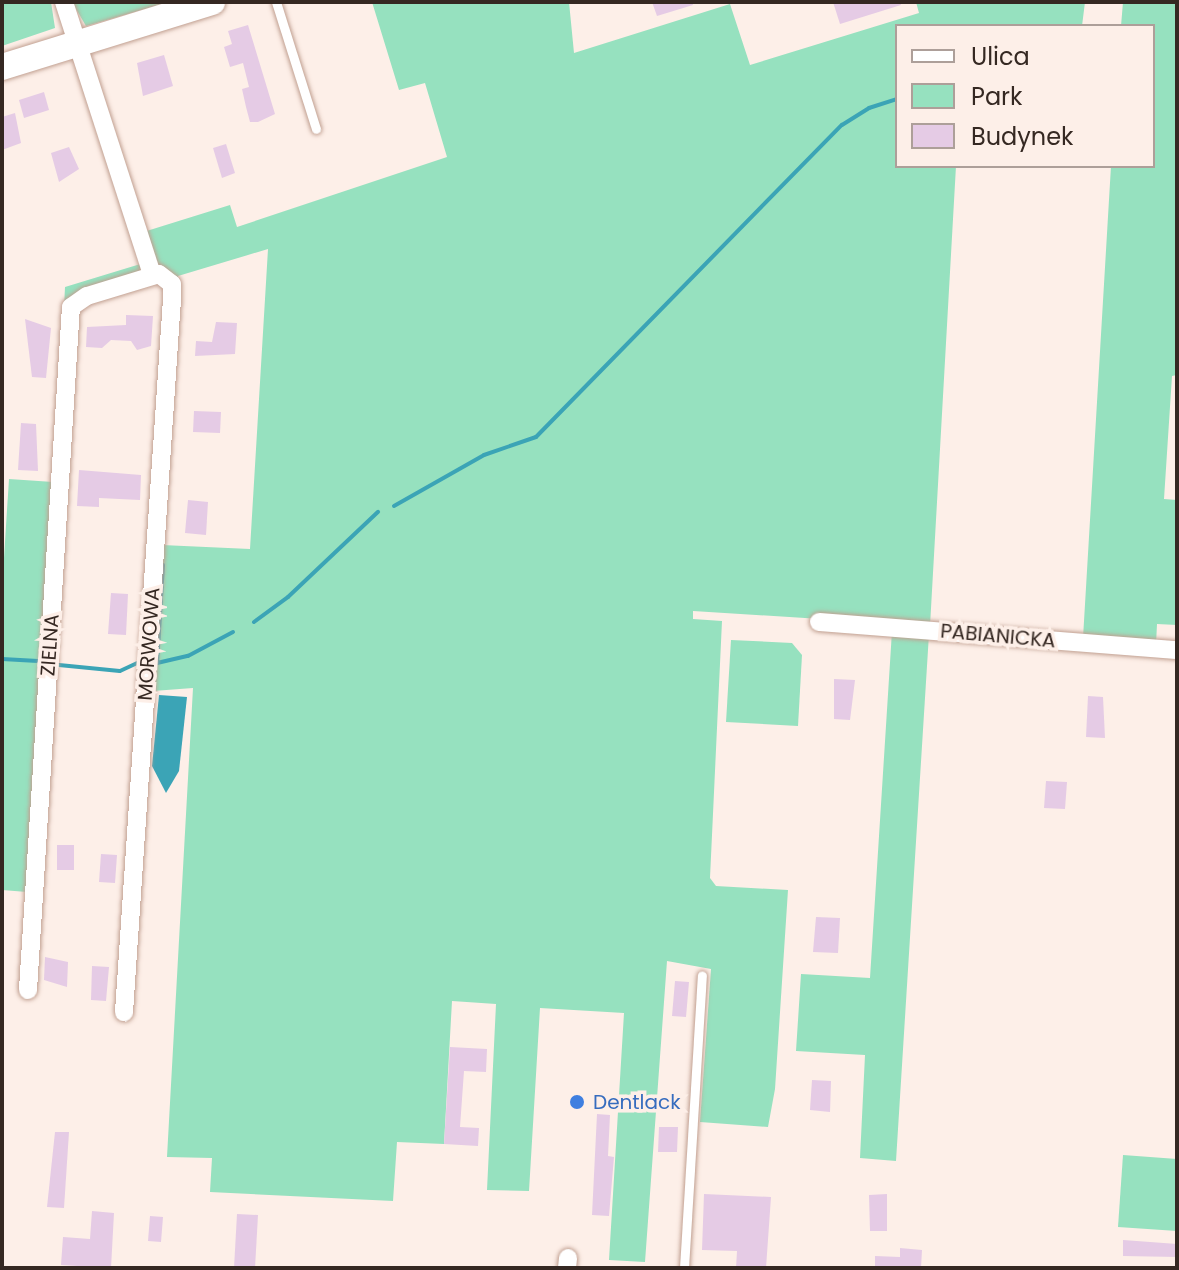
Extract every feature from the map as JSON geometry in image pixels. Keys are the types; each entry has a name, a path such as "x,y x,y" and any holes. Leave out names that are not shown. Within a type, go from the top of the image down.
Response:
{"street":[{"name":"MORWOWA","path":"64,2 159,275 172,299 124,1012"},
{"path":"2,67 212,2"},
{"name":"ZIELNA","path":"28,990 75,301 159,275"},
{"name":"PABIANICKA","path":"819,622 1177,650"}],"lane":[{"path":"276,2 316,129"},
{"path":"684,1268 702,976"}],"green space":[{"path":"2,2 51,2 55,28 2,46"},
{"path":"72,2 169,2 86,26"},
{"path":"372,2 569,2 574,53 730,4 750,65 919,13 916,2 1085,2 1082,24 895,24 895,168 956,168 930,626 693,611 693,619 722,621 710,878 716,886 788,890 775,1089 768,1127 700,1122 711,969 667,961 645,1262 609,1260 624,1013 540,1008 529,1191 487,1190 496,1004 452,1001 444,1144 397,1142 393,1201 210,1192 212,1158 167,1157 193,688 153,691 162,545 250,549 268,249 178,276 177,287 166,277 64,308 65,287 147,262 137,234 230,205 237,227 447,157 425,83 399,90"},
{"path":"1123,2 1177,2 1177,375 1172,376 1164,499 1177,500 1177,625 1157,624 1156,645 1083,638 1111,168 1155,168 1155,24 1121,24"},
{"path":"9,479 53,482 27,892 2,890 2,589"},
{"path":"892,631 929,634 896,1161 860,1158 865,1055 796,1051 801,974 870,978"},
{"path":"731,640 792,643 802,655 798,726 726,722"},
{"path":"1123,1155 1177,1159 1177,1231 1118,1227"}],"water":[{"path":"159,695 187,697 179,771 166,793 152,766"}],"building":[{"path":"652,2 692,2 693,5 657,16"},
{"path":"833,2 900,2 901,5 840,24"},
{"path":"248,25 275,114 258,122 250,122 246,107 242,89 249,87 243,63 230,67 224,47 232,44 228,31"},
{"path":"164,55 173,86 143,96 137,63"},
{"path":"44,92 49,110 24,118 19,100"},
{"path":"15,113 21,143 2,150 2,117"},
{"path":"226,144 235,173 222,178 213,148"},
{"path":"69,147 79,169 59,182 51,153"},
{"path":"126,315 153,316 151,346 137,350 131,341 111,340 102,348 86,347 87,327 126,325"},
{"path":"25,319 51,328 46,378 32,377"},
{"path":"216,322 237,323 235,354 195,356 196,341 212,342"},
{"path":"194,411 221,412 220,433 193,432"},
{"path":"21,423 36,424 38,471 18,470"},
{"path":"79,470 141,475 140,500 99,498 99,507 77,506"},
{"path":"188,500 208,502 206,535 185,533"},
{"path":"111,593 128,594 126,635 108,634"},
{"path":"834,679 855,680 850,720 834,719"},
{"path":"1088,696 1103,697 1105,738 1086,737"},
{"path":"1046,781 1067,782 1065,809 1044,808"},
{"path":"57,845 74,845 74,870 57,870"},
{"path":"101,854 117,855 115,883 99,882"},
{"path":"816,917 840,918 838,953 813,952"},
{"path":"45,957 68,962 67,987 44,980"},
{"path":"92,966 109,967 106,1001 91,1000"},
{"path":"675,981 689,982 686,1017 672,1016"},
{"path":"450,1047 487,1049 486,1072 464,1071 460,1127 479,1128 478,1146 444,1144"},
{"path":"812,1080 831,1081 830,1112 810,1110"},
{"path":"597,1114 610,1115 608,1156 614,1157 609,1216 592,1215"},
{"path":"659,1127 678,1127 677,1152 658,1152"},
{"path":"55,1132 69,1132 64,1208 47,1207"},
{"path":"704,1194 771,1197 766,1268 736,1268 737,1251 702,1250"},
{"path":"887,1194 887,1231 870,1231 869,1195"},
{"path":"92,1211 114,1213 111,1268 61,1265 63,1237 90,1239"},
{"path":"237,1214 258,1215 255,1268 234,1268"},
{"path":"150,1216 163,1217 161,1242 148,1241"},
{"path":"1123,1240 1177,1244 1177,1257 1123,1256"},
{"path":"900,1248 922,1250 921,1268 875,1268 875,1256 900,1257"}],"waterway":[{"path":"394,506 484,455 536,437 842,125 869,108 895,100"},
{"path":"254,622 288,597 378,512"},
{"path":"163,565 157,663 188,656 233,632"},
{"path":"2,659 38,661"},
{"path":"59,665 120,671 137,663"}],"place":[{"name":"Dentlack","path":"577,1102"}]}
